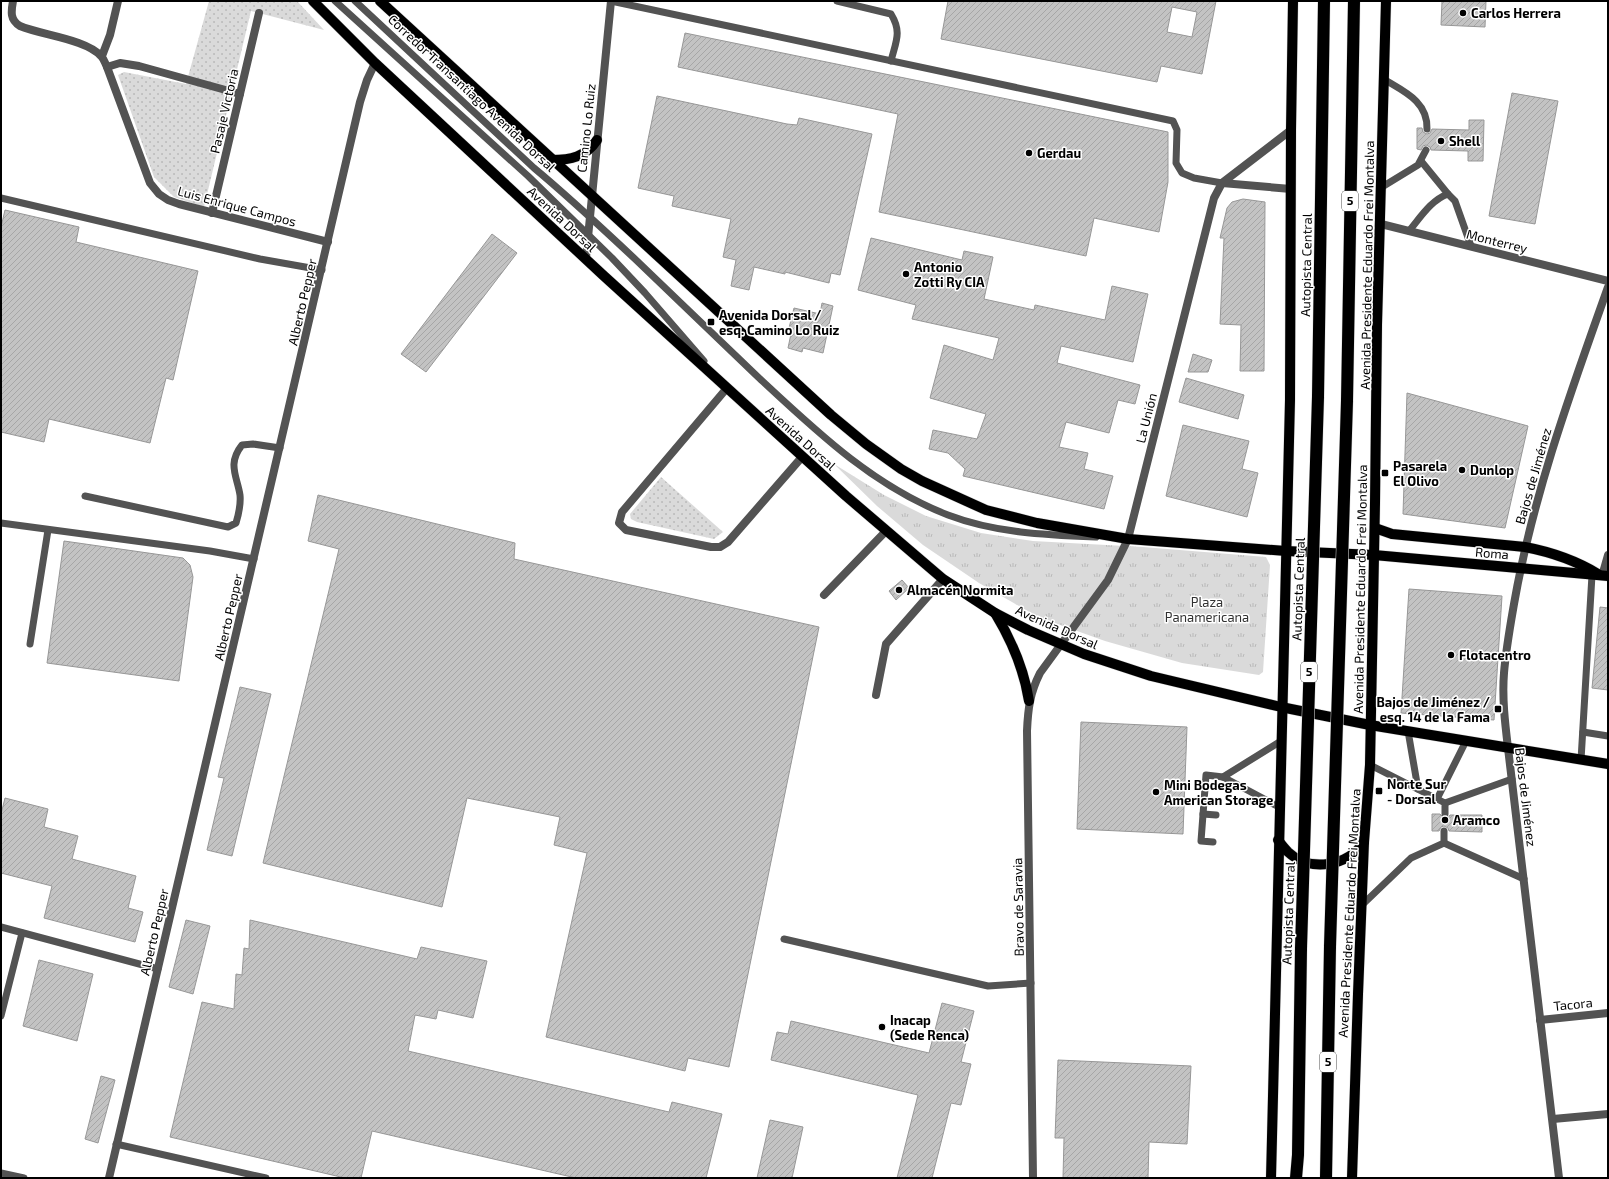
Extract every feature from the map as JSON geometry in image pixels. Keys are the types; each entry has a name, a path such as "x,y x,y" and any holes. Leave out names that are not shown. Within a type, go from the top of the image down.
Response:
{"highway":[{"name":"Autopista Central","path":"1296,1178 1298,1156 1300,948 1318,397 1324,1"},
{"name":"5","path":"1326,1178 1330,946 1347,401 1354,1"}],"main road":[{"name":"Avenida Dorsal","path":"313,1 375,63 802,457 943,579 995,613 1060,644 1113,664 1151,676 1281,707 1370,725 1608,764"},
{"path":"380,1 831,415 866,444 901,469 945,493 986,510 1037,523 1128,539 1374,556"},
{"path":"1271,1178 1281,707 1290,400 1293,1"},
{"name":"Avenida Presidente Eduardo Frei Montalva","path":"1352,1178 1364,842 1370,765 1378,324 1386,1"},
{"path":"552,160 569,159 583,154 589,151 597,140"},
{"path":"1375,528 1384,532 1399,535 1525,547 1571,560 1601,575"},
{"name":"Roma","path":"1374,556 1601,575"},
{"path":"995,613 1021,666 1029,701"},
{"path":"1278,840 1288,852 1303,861 1326,864 1339,862 1346,859 1361,847 1364,842"}],"street":[{"path":"13,1 11,12 13,21 24,28 82,44 102,56 110,35 118,1"},
{"name":"Camino Lo Ruiz","path":"586,258 612,1"},
{"name":"Pasaje Victoria","path":"212,213 259,13"},
{"name":"Luis Enrique Campos","path":"102,56 147,176 154,188 168,200 212,213 328,242"},
{"path":"107,67 120,63 139,66 240,94"},
{"name":"Alberto Pepper","path":"108,1178 363,90 375,63"},
{"name":"La Unión","path":"1060,644 1108,580 1128,539 1214,198 1222,183 1291,130"},
{"path":"1222,183 1291,189"},
{"name":"Monterrey","path":"1381,224 1608,281"},
{"name":"Bajos de Jiménez","path":"1559,1178 1508,748 1504,704 1504,674 1507,645 1525,547 1545,475 1608,287"},
{"path":"727,388 622,512 619,523 626,530 711,547 720,547 728,542 802,457"},
{"path":"824,595 886,531"},
{"path":"1601,575 1608,555"},
{"path":"876,695 886,644 943,579"},
{"name":"Bravo de Saravia","path":"1033,1178 1027,731 1029,701 1032,689 1040,673 1060,644"},
{"name":"Tacora","path":"1540,1020 1608,1013"},
{"path":"1553,1120 1608,1114"}],"lane":[{"name":"Corredor Transantiago Avenida Dorsal","path":"335,1 528,176 588,235 640,288 727,388"},
{"name":"Corredor Transantiago Avenida Dorsal","path":"355,1 528,163 590,218 816,431 864,469 890,487 920,503 950,515 983,525 1035,534 1128,539"},
{"path":"612,1 1173,121 1177,130 1176,163 1182,173 1194,178 1222,183"},
{"path":"837,1 891,14 898,31 891,61"},
{"path":"1385,80 1418,102 1425,113 1427,129"},
{"path":"1382,187 1413,168 1421,161 1426,150"},
{"path":"1421,161 1455,201 1471,246"},
{"path":"1409,231 1434,202 1440,197 1448,194"},
{"path":"1,198 260,259 322,270"},
{"path":"86,496 228,527 236,523 240,511 240,495 234,473 238,450 242,445 253,444 280,448"},
{"path":"1,524 210,551 254,560"},
{"path":"30,644 48,530"},
{"path":"1581,760 1601,575"},
{"path":"1408,731 1418,789"},
{"path":"1583,732 1608,736"},
{"path":"1223,777 1281,741"},
{"path":"1437,799 1466,741"},
{"path":"1370,765 1445,803 1512,779"},
{"path":"1213,842 1201,841 1206,775 1223,777 1279,807"},
{"path":"1444,814 1445,803"},
{"path":"1203,814 1216,815"},
{"path":"1444,831 1444,843"},
{"path":"1362,906 1411,858 1444,843 1524,879"},
{"path":"1,927 158,969"},
{"path":"1,1016 22,932"},
{"path":"784,939 988,986 1031,983"},
{"path":"116,1144 266,1178"},
{"path":"1,1174 24,1178"}],"green space":[{"path":"209,1 297,1 324,30 251,11 204,207 174,197 154,177 118,75 124,72 186,84"},
{"name":"Plaza Panamericana","path":"834,464 884,495 926,516 981,533 1033,541 1143,547 1266,557 1270,565 1263,672 1259,675 1182,663 1105,641 1038,617 979,583 923,545 877,506"},
{"path":"661,477 723,532 714,539 637,522 631,519 630,514"}],"building":[{"path":"948,1 1216,1 1202,74 1161,66 1157,82 941,39","holes":["1172,7 1197,12 1192,37 1167,32"]},
{"name":"Carlos Herrera","path":"1442,1 1486,1 1485,27 1441,25"},
{"name":"Gerdau","path":"685,33 1168,132 1168,182 1159,232 1094,218 1086,256 879,212 898,114 678,67"},
{"path":"1512,93 1558,101 1535,224 1489,216"},
{"path":"657,96 787,124 797,125 799,118 872,134 840,275 831,273 829,283 785,272 785,274 754,267 749,290 731,286 736,260 723,257 731,219 672,206 674,196 638,188"},
{"path":"1469,120 1484,120 1483,161 1468,161 1468,151 1431,150 1430,147 1426,145 1423,146 1421,150 1417,149 1417,128 1422,128 1423,132 1427,134 1430,133 1432,129 1469,130"},
{"path":"1243,199 1265,202 1264,371 1240,371 1241,325 1220,324 1224,238 1220,238 1227,208 1232,202"},
{"path":"5,210 79,227 76,242 198,271 173,380 166,378 150,443 49,419 44,442 1,432 1,227"},
{"path":"492,234 517,253 426,372 401,354"},
{"path":"871,238 962,260 964,251 993,257 984,299 1034,310 1035,305 1105,320 1112,286 1148,294 1133,362 1061,346 1057,363 1140,385 1135,404 1118,400 1109,433 1066,422 1059,447 1088,453 1084,469 1113,476 1104,509 963,476 965,469 948,453 929,449 933,430 977,439 986,414 930,398 944,345 993,360 999,338 912,319 916,305 858,290"},
{"path":"822,303 833,306 823,353 803,348 802,352 788,348 792,329 789,328 794,308 820,314"},
{"path":"1193,354 1212,360 1208,372 1188,372"},
{"path":"1186,378 1244,395 1238,419 1179,402"},
{"name":"Dunlop","path":"1407,393 1528,426 1505,528 1403,514"},
{"path":"1183,425 1249,441 1242,469 1258,473 1247,517 1166,496"},
{"path":"318,495 515,543 514,559 819,627 729,1067 688,1058 685,1071 546,1037 587,853 554,845 560,817 467,798 442,907 263,863 339,549 308,541"},
{"path":"64,541 183,558 190,565 193,577 179,681 47,663"},
{"name":"Almacén Normita","path":"902,580 909,588 896,600 889,591"},
{"name":"Flotacentro","path":"1409,589 1502,596 1494,720 1401,713"},
{"path":"1600,607 1608,608 1608,690 1592,688"},
{"path":"240,687 271,694 232,856 207,850 224,778 218,777"},
{"path":"1081,722 1187,727 1183,834 1077,829"},
{"path":"5,798 48,809 44,827 78,836 72,859 136,876 128,908 143,912 135,942 44,918 52,886 1,873 1,814"},
{"path":"1432,814 1440,814 1445,819 1450,815 1482,815 1482,832 1449,831 1448,828 1444,826 1441,827 1439,831 1432,831"},
{"path":"186,920 210,926 193,994 169,987"},
{"path":"250,920 417,959 421,947 487,961 473,1018 438,1010 436,1019 415,1015 408,1051 669,1112 672,1102 722,1114 706,1178 576,1178 372,1131 361,1178 345,1178 170,1137 202,1002 234,1009 236,974 242,975 244,948 249,949"},
{"path":"39,960 93,974 77,1041 23,1026"},
{"path":"942,1003 974,1011 961,1062 971,1064 961,1105 951,1103 932,1178 897,1178 918,1095 771,1060 777,1032 788,1034 791,1021 929,1053"},
{"path":"1058,1060 1191,1066 1187,1144 1149,1142 1148,1178 1063,1178 1064,1138 1055,1138"},
{"path":"101,1076 115,1080 98,1143 85,1139"},
{"path":"770,1120 803,1127 792,1178 757,1178"}],"place":[{"name":"Carlos Herrera","path":"1463,13"},
{"name":"Shell","path":"1441,141"},
{"name":"Gerdau","path":"1029,153"},
{"name":"Antonio Zotti Ry CIA","path":"906,274"},
{"name":"Avenida Dorsal / esq. Camino Lo Ruiz","path":"711,322"},
{"name":"Dunlop","path":"1462,470"},
{"name":"Pasarela El Olivo","path":"1385,473"},
{"name":"Almacén Normita","path":"899,590"},
{"name":"Flotacentro","path":"1451,655"},
{"name":"Bajos de Jiménez / esq. 14 de la Fama","path":"1498,709"},
{"name":"Norte Sur - Dorsal","path":"1379,791"},
{"name":"Mini Bodegas American Storage","path":"1156,792"},
{"name":"Aramco","path":"1445,820"},
{"name":"Inacap (Sede Renca)","path":"882,1027"}]}
